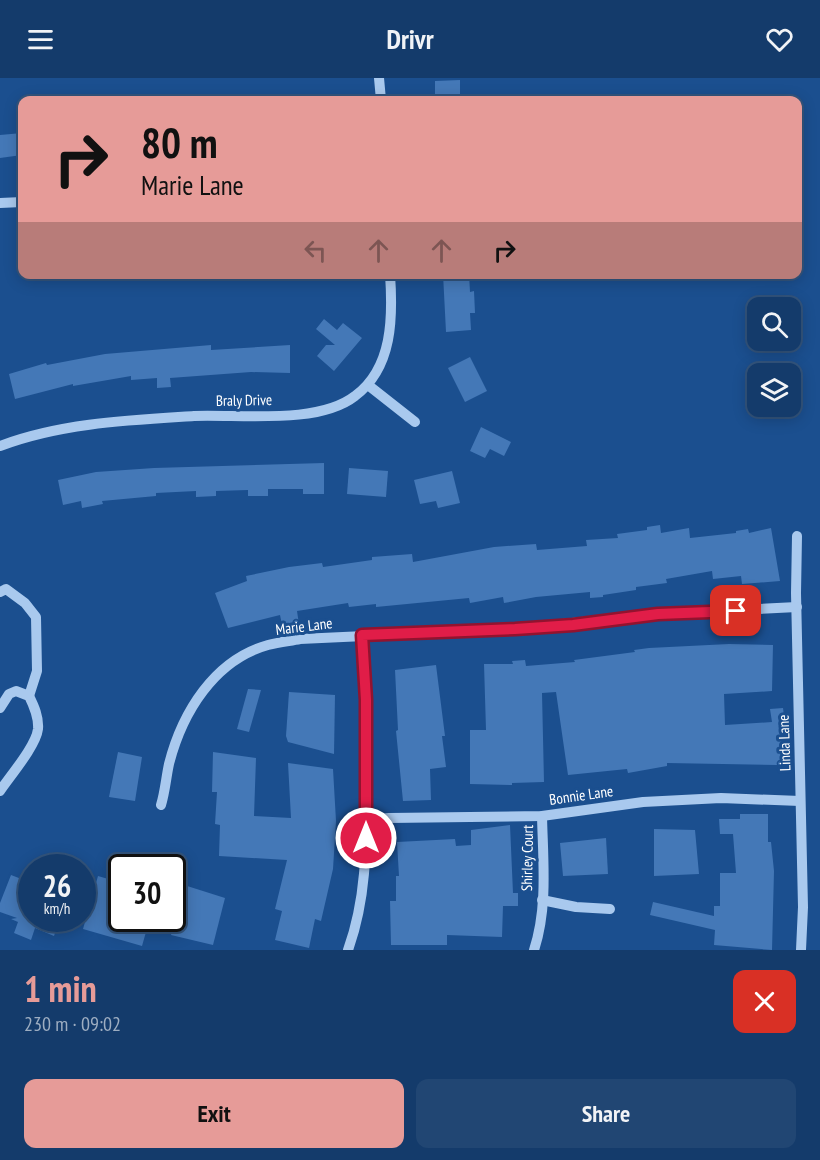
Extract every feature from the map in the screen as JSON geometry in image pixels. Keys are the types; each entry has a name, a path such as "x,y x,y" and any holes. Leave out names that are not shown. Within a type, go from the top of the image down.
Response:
{"street":[{"path":"380,78 381,96"},
{"path":"0,203 18,202"},
{"name":"Braly Drive","path":"0,446 41,433 106,423 194,416 319,411 354,398 368,385 379,369 390,332 390,279"},
{"path":"368,385 415,422"},
{"name":"Linda Lane","path":"797,536 801,950"},
{"path":"0,592 6,589 25,603 36,617 37,671 29,696"},
{"name":"Marie Lane","path":"161,805 169,766 183,724 200,695 222,671 250,652 267,646 300,639 515,629 573,625 658,614 760,611 797,607"},
{"path":"348,950 357,923 366,874 366,700 362,635"},
{"path":"0,708 9,694 16,691 29,696 36,710 38,729 34,740 0,791"},
{"name":"Bonnie Lane","path":"366,820 543,816 643,802 752,798 800,801"},
{"name":"Shirley Court","path":"534,950 540,926 542,900 543,816"},
{"name":"Shirley Court","path":"542,900 576,907 610,909"}],"building":[{"path":"460,80 460,96 435,96 435,81"},
{"path":"18,133 18,156 0,158 0,135"},
{"path":"443,279 469,279 470,292 474,291 475,313 470,313 471,330 446,332"},
{"path":"324,319 337,330 343,323 362,338 334,371 317,356 326,345 335,345 316,329"},
{"path":"211,345 211,350 290,345 290,373 251,372 170,378 171,387 157,388 157,378 131,380 131,376 73,386 73,384 15,399 9,374 46,363 47,365 105,354"},
{"path":"470,357 487,391 465,402 448,368"},
{"path":"481,427 511,442 504,456 490,449 485,458 470,451"},
{"path":"324,463 324,494 303,494 303,489 268,489 268,496 248,496 248,490 216,491 216,496 196,497 196,491 156,493 156,496 102,501 103,504 82,508 81,501 63,505 58,480 96,472 154,468"},
{"path":"349,468 388,471 386,497 347,494"},
{"path":"452,471 460,503 438,508 436,501 420,504 414,480"},
{"path":"660,525 661,533 689,528 690,538 736,533 736,531 748,529 749,533 771,528 780,581 742,584 741,576 713,579 712,571 666,579 667,583 636,587 636,590 603,595 603,597 590,598 590,592 536,597 504,603 503,597 470,603 469,598 376,607 376,604 349,607 348,603 297,611 300,631 284,634 280,615 228,628 215,593 247,581 246,576 289,567 322,563 323,567 372,560 372,557 412,554 413,562 494,547 536,544 537,550 587,546 586,540 618,538 617,534 647,530 647,527"},
{"path":"729,644 773,645 772,691 724,694 725,725 772,722 770,709 783,708 790,763 777,765 667,763 667,766 628,773 627,769 568,775 556,692 542,693 544,782 512,783 512,785 470,784 470,730 486,730 484,664 513,664 512,661 525,660 526,666 575,662 574,660 649,648"},
{"path":"436,665 445,736 442,736 446,767 430,769 431,800 403,801 396,731 398,730 395,670"},
{"path":"248,689 261,690 249,732 237,729"},
{"path":"289,692 335,695 334,754 288,742 286,736"},
{"path":"118,752 142,757 135,801 109,797"},
{"path":"213,752 256,758 254,816 291,818 288,763 333,769 336,821 333,869 321,921 315,919 309,948 275,940 282,911 275,909 287,860 219,856 220,825 215,824 217,792 212,792"},
{"path":"740,814 768,814 768,842 771,842 774,871 772,950 714,945 715,930 650,915 653,902 714,916 714,906 720,906 720,873 736,873 733,834 720,834 719,819 740,819"},
{"path":"510,825 513,893 518,893 518,906 503,906 502,937 447,935 447,945 391,945 390,901 396,901 396,876 399,876 397,842 455,839 456,846 471,845 471,830"},
{"path":"654,829 695,830 699,874 654,876"},
{"path":"606,838 608,874 563,876 560,843"},
{"path":"11,875 18,878 18,922 11,919 17,918 0,912 0,903"},
{"path":"98,876 108,879 108,932 146,932 142,946 93,932 96,932"},
{"path":"186,886 225,898 213,945 171,935 172,932 186,932"},
{"path":"18,922 18,932 34,932 31,940 14,933"}],"route":[{"path":"366,838 366,700 362,635 515,629 573,625 658,614 736,611"}]}
